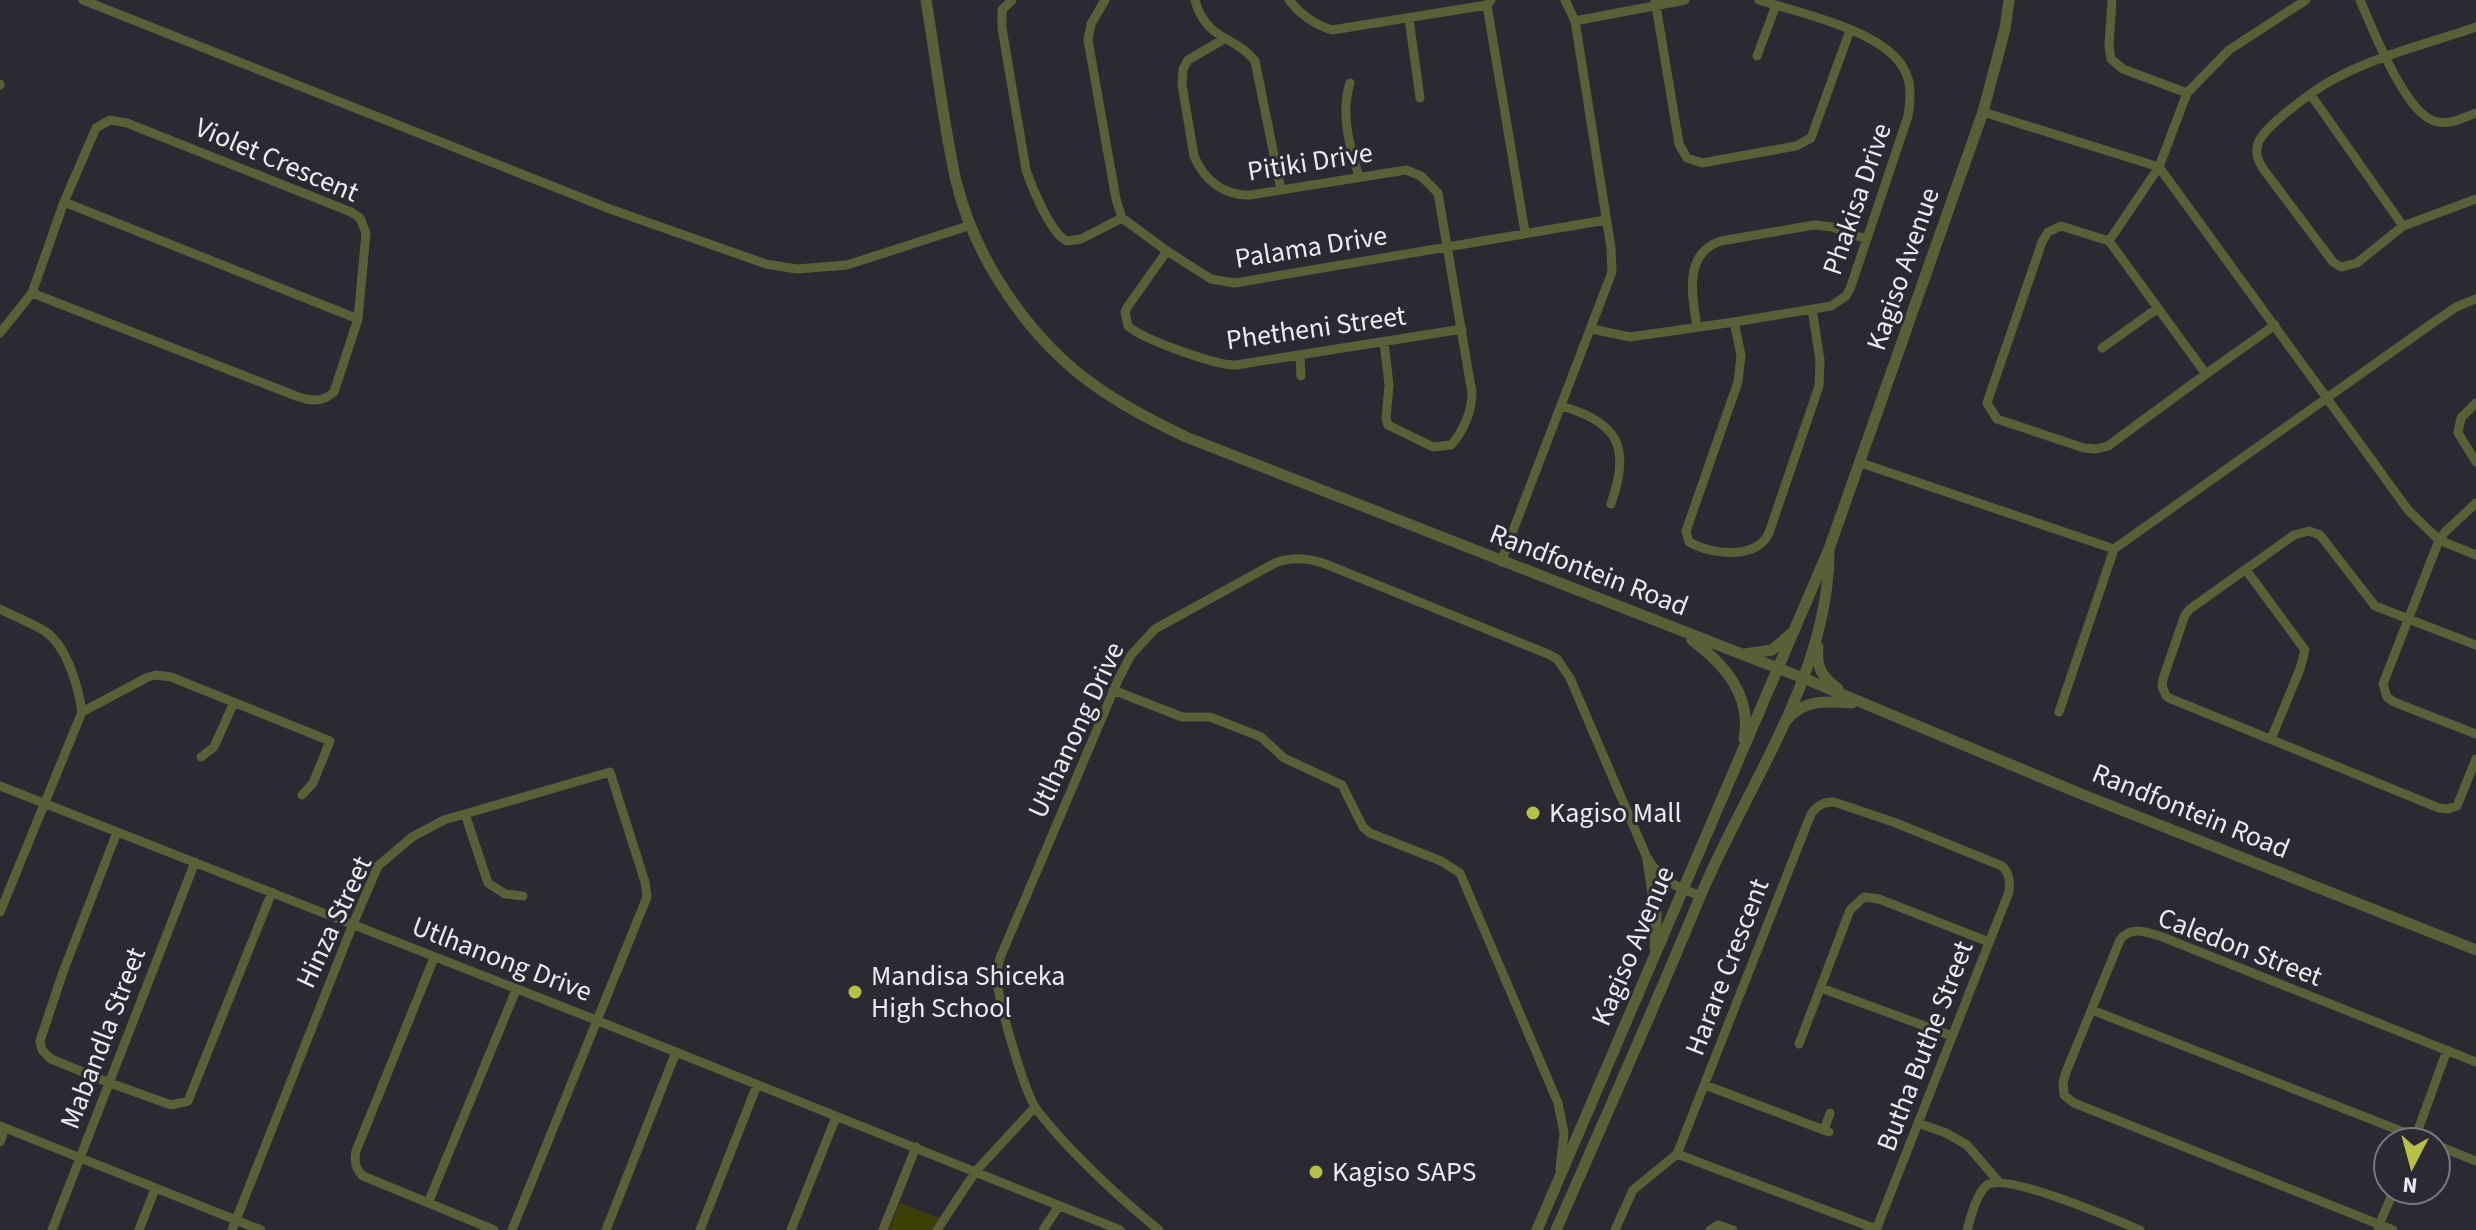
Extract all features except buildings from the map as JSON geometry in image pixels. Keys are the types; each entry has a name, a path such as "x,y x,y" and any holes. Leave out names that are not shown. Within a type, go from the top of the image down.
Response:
{"street":[{"path":"83,0 610,209 766,264 797,269 847,265 971,225"},
{"name":"Randfontein Road","path":"926,0 957,182 971,225 995,274 1042,338 1063,360 1106,393 1186,437 1803,678 2476,950"},
{"path":"1012,0 1002,10 1002,28 1026,170 1057,234 1067,241 1081,239 1122,218 1088,40 1098,2"},
{"path":"1195,0 1203,19 1224,39 1250,54 1258,68 1281,190"},
{"path":"1289,0 1313,22 1332,30 1489,3 1525,232"},
{"path":"1501,562 1612,272 1575,21 1565,0"},
{"path":"1575,21 1655,3 1685,0"},
{"name":"Phakisa Drive","path":"1592,329 1630,337 1831,306 1846,296 1908,116 1910,89 1906,72 1896,57 1870,37 1759,0"},
{"name":"Kagiso Avenue","path":"1537,1230 1829,549 1983,112 2005,29 2009,0"},
{"path":"2112,0 2111,59 2123,69 2187,93"},
{"path":"2109,241 2159,167 2187,93 2229,50 2306,0"},
{"path":"2360,0 2385,58 2425,117 2448,122 2476,113"},
{"path":"1655,3 1679,144 1687,158 1702,163 1796,146 1811,138 1850,30"},
{"path":"1757,56 1776,5"},
{"path":"1409,19 1420,98"},
{"path":"2476,27 2334,79 2264,134 2256,155 2333,262 2341,267 2357,263 2403,226 2476,199"},
{"name":"Pitiki Drive","path":"1224,39 1188,60 1183,69 1182,85 1194,156 1203,174 1232,194 1250,195 1406,170 1421,176 1438,193 1448,246"},
{"path":"1350,83 1344,100 1351,153 1359,177"},
{"path":"2311,95 2403,226"},
{"path":"1983,112 2159,167 2408,510 2439,540 2476,555"},
{"name":"Violet Crescent","path":"0,333 32,293 64,202 96,128 110,120 127,123 360,218 366,233 358,319 334,392 327,398 308,400 32,293"},
{"path":"64,202 358,319"},
{"name":"Palama Drive","path":"1122,218 1211,279 1227,283 1606,220"},
{"path":"1697,327 1690,285 1707,246 1814,225 1832,227 1866,239"},
{"path":"2206,374 2109,241 2061,226 2048,232 2037,254 1987,403 1997,419 2084,448 2108,446 2275,325"},
{"path":"1384,342 1388,371 1388,425 1439,448 1451,445 1456,440 1472,400 1448,246"},
{"name":"Phetheni Street","path":"1167,251 1125,312 1128,326 1220,365 1300,356 1462,329"},
{"path":"2059,712 2114,549 2456,307 2476,299"},
{"path":"2102,348 2158,308"},
{"path":"1734,322 1741,355 1738,382 1686,531 1689,542 1703,548 1749,551 1760,546 1769,533 1819,386 1820,360 1812,309"},
{"path":"1300,356 1301,376"},
{"path":"2476,403 2461,418 2458,433 2476,462"},
{"path":"1561,406 1600,421 1614,439 1622,470 1611,504"},
{"path":"1861,463 2114,549"},
{"path":"2476,503 2439,540 2383,684 2387,697 2476,734"},
{"path":"2476,645 2375,606 2314,532 2294,535 2185,615 2162,686 2169,698 2439,808 2457,806 2476,759"},
{"name":"Kagiso Avenue","path":"1556,1230 1701,896 1803,678 1822,622 1829,549"},
{"name":"Utlhanong Drive","path":"1156,1229 1098,1174 1035,1107 1011,1038 998,989 997,971 1005,944 1113,690 1139,644 1169,620 1275,563 1297,558 1317,560 1528,644 1557,659 1570,678 1648,860 1662,878 1701,896"},
{"path":"2246,570 2305,650 2271,739"},
{"path":"0,609 38,628 57,644 76,685 82,712 0,912"},
{"path":"1822,622 1817,652 1819,669 1830,683 1857,702"},
{"path":"1741,654 1772,650 1797,628"},
{"path":"1681,632 1717,659 1736,686 1745,713 1742,755"},
{"path":"82,712 156,675 171,677 330,741 313,783 302,795"},
{"path":"1113,690 1187,719 1210,717 1261,737 1284,758 1342,785 1363,827 1370,833 1441,861 1460,873 1555,1095 1564,1133 1558,1182"},
{"path":"1778,733 1792,714 1804,706 1827,701 1857,702"},
{"path":"201,757 214,747 234,702"},
{"name":"Hinza Street","path":"234,1225 378,866 427,828 610,772 647,897 596,1020"},
{"name":"Utlhanong Drive","path":"0,786 1120,1230"},
{"name":"Butha Buthe Street","path":"1826,802 1844,804 1896,823 2002,866 2009,876 2009,892 1876,1230"},
{"name":"Harare Crescent","path":"1677,1154 1811,814 1826,802"},
{"path":"465,814 488,883 505,894 523,896"},
{"path":"117,832 40,1041 42,1050 51,1059 110,1083 177,1106 188,1101 272,892"},
{"path":"1648,860 1656,914 1654,957"},
{"name":"Mabandla Street","path":"52,1230 195,862"},
{"path":"1799,1044 1850,910 1864,897 1879,899 1989,942"},
{"name":"Caledon Street","path":"2378,1227 2081,1105 2064,1095 2063,1083 2120,940 2124,934 2143,931 2476,1062"},
{"path":"434,958 356,1151 357,1171 494,1230"},
{"path":"1821,988 1952,1036"},
{"path":"428,1203 516,990"},
{"path":"2092,1010 2380,1126"},
{"path":"512,1230 596,1020"},
{"path":"2420,1126 2447,1050"},
{"path":"606,1230 676,1052"},
{"path":"700,1230 757,1085"},
{"path":"1705,1085 1826,1131 1830,1113"},
{"path":"937,1230 976,1171 1035,1107"},
{"path":"791,1230 836,1117"},
{"path":"1918,1123 1967,1145 1998,1181"},
{"path":"0,1142 3,1127 234,1225 261,1230"},
{"path":"883,1230 916,1147"},
{"path":"2452,1151 2476,1161"},
{"path":"1615,1230 1633,1190 1677,1154 1876,1230"},
{"path":"1967,1230 1981,1193 1986,1186 1998,1181 2028,1188 2140,1230"},
{"path":"139,1230 155,1189"},
{"path":"1043,1230 1059,1206"},
{"path":"2387,1206 2378,1227 2393,1230"},
{"path":"1710,1230 1718,1225 1733,1230"}],"green space":[{"path":"900,1203 939,1218 932,1230 889,1230"}],"place":[{"name":"Kagiso Mall","path":"1533,813"},
{"name":"Mandisa Shiceka High School","path":"855,992"},
{"name":"Kagiso SAPS","path":"1316,1172"}]}
